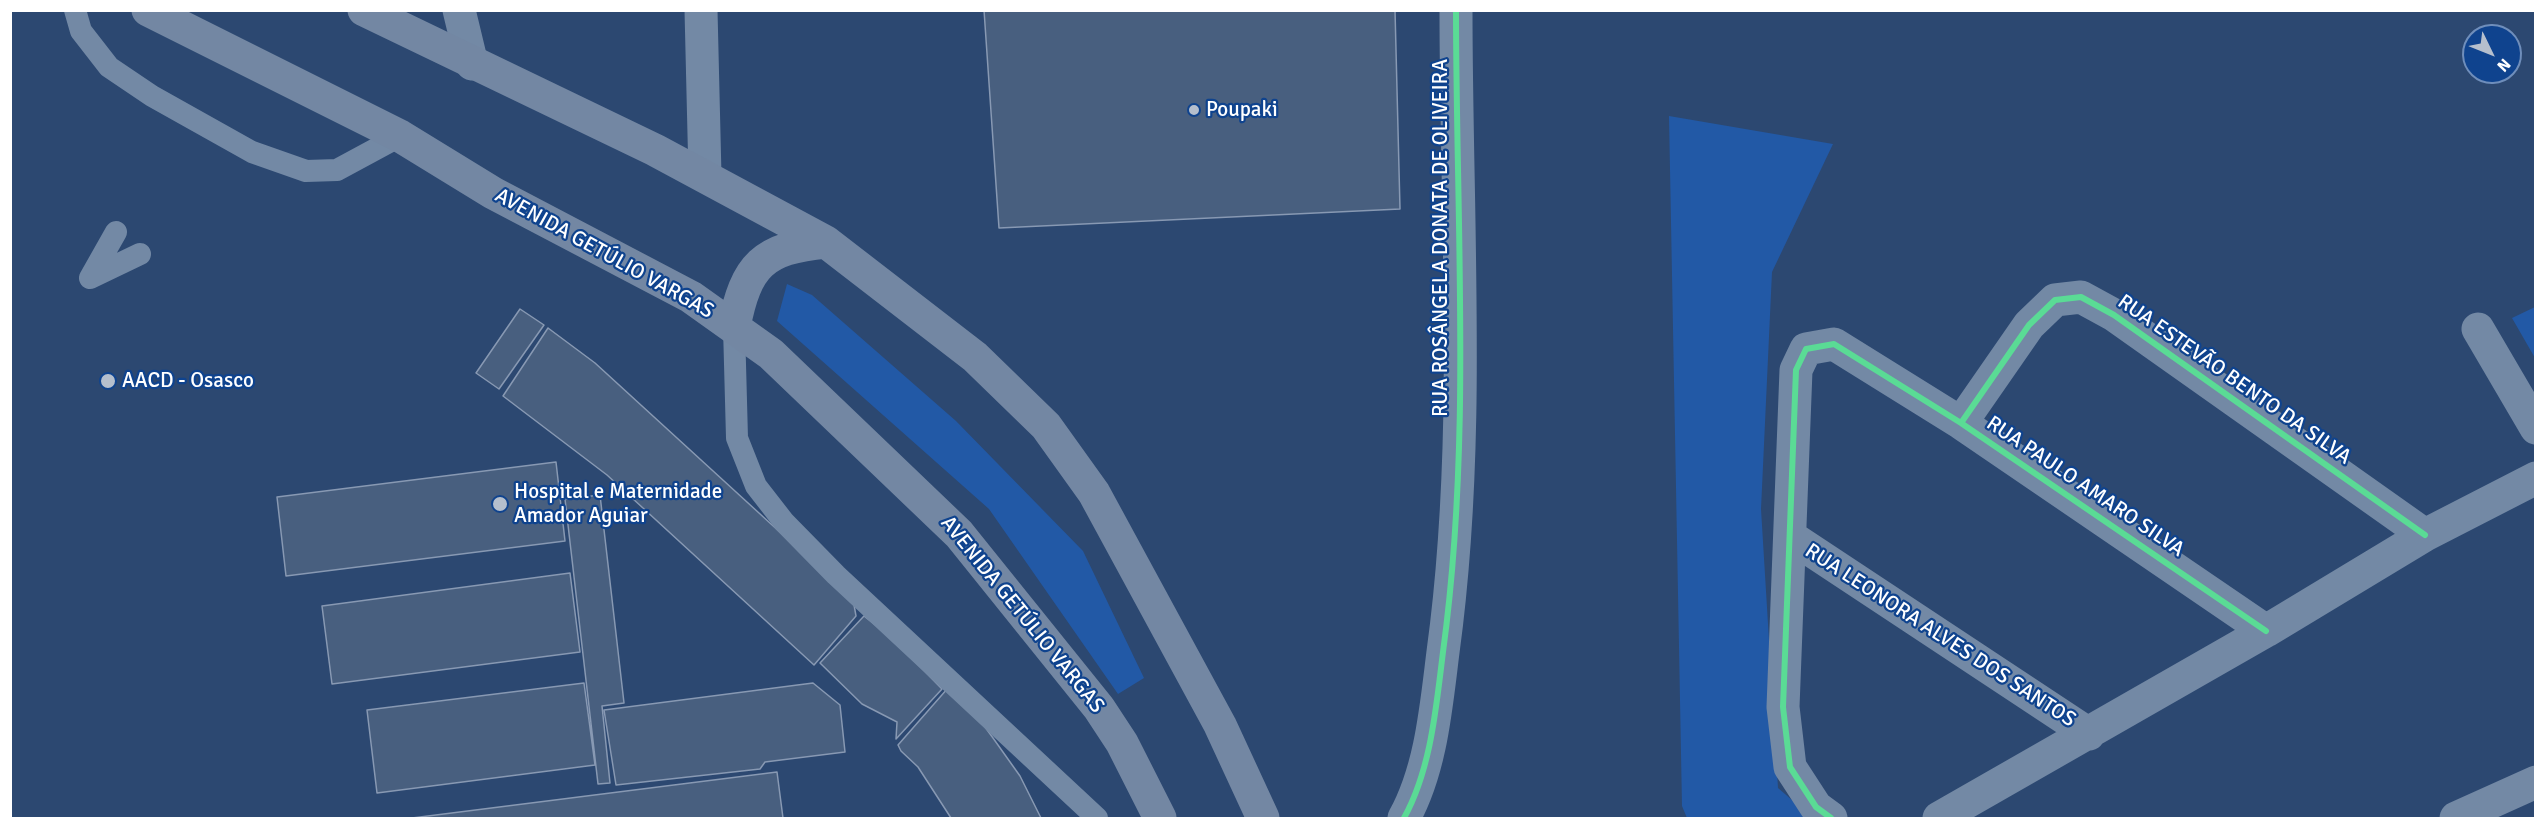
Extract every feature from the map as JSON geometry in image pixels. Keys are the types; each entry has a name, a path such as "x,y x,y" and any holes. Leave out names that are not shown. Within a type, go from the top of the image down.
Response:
{"main road":[{"name":"AVENIDA GETÚLIO VARGAS","path":"148,10 400,136 493,193 692,297 771,354 959,534 1099,708 1122,743 1160,819"},
{"path":"364,10 705,176 826,242 975,357 1046,426 1094,494 1220,725 1263,819"},
{"path":"734,327 740,298 752,273 772,255 792,245 826,242"}],"street":[{"path":"459,10 472,64"},
{"path":"701,10 705,176"},
{"name":"RUA ROSÂNGELA DONATA DE OLIVEIRA","path":"1404,819 1416,795 1435,716 1453,580 1462,346 1456,171 1456,10"},
{"name":"RUA ESTEVÃO BENTO DA SILVA","path":"1961,423 2029,325 2055,300 2081,297 2114,315 2425,535"},
{"path":"2478,329 2535,428"},
{"name":"RUA PAULO AMARO SILVA","path":"1791,537 1796,370 1806,350 1834,344 1961,423 2266,631"},
{"path":"1939,819 2266,631 2425,535 2535,477"},
{"path":"1791,537 1783,707 1790,767 1816,807 1831,819"},
{"name":"RUA LEONORA ALVES DOS SANTOS","path":"1791,537 2089,734"},
{"path":"2456,819 2535,782"}],"lane":[{"path":"75,10 81,31 109,67 152,96 252,152 306,171 337,170 400,136"},
{"path":"116,232 90,278 140,254"},
{"path":"734,327 737,438 756,486 784,522 836,575 1097,819"}],"shaded area":[{"path":"1669,116 1833,144 1772,272 1761,509 1778,788 1813,818 1687,818 1682,806"},
{"path":"787,284 812,295 956,421 1083,551 1144,678 1118,694 989,509 777,321"},
{"path":"2535,307 2535,358 2512,318"}],"building":[{"name":"Poupaki","path":"984,10 1395,10 1400,209 999,228"},
{"path":"520,309 544,325 499,389 476,373"},
{"path":"548,328 595,363 853,599 856,616 814,665 607,475 503,396"},
{"path":"556,462 565,541 286,576 277,497"},
{"path":"600,495 624,703 602,706 610,783 598,784 565,499"},
{"path":"570,573 580,652 332,684 322,606"},
{"path":"864,616 893,639 942,689 896,739 897,722 862,704 820,663"},
{"path":"584,683 595,765 377,793 367,710"},
{"path":"813,683 840,705 845,752 765,762 760,769 616,785 604,710"},
{"path":"948,688 977,716 993,738 1020,776 1041,818 951,818 918,767 901,751 898,745"},
{"path":"777,772 783,818 412,818"}],"cycle path":[{"path":"1404,818 1420,779 1431,738 1452,572 1460,412 1456,10"},
{"path":"1961,423 2029,325 2055,300 2081,297 2114,315 2425,535"},
{"path":"1831,818 1816,807 1790,767 1783,707 1796,370 1806,349 1834,344 1961,423 2266,631"}],"place":[{"name":"Poupaki","path":"1194,110"},
{"name":"AACD - Osasco","path":"108,381"},
{"name":"Hospital e Maternidade Amador Aguiar","path":"500,504"}]}
